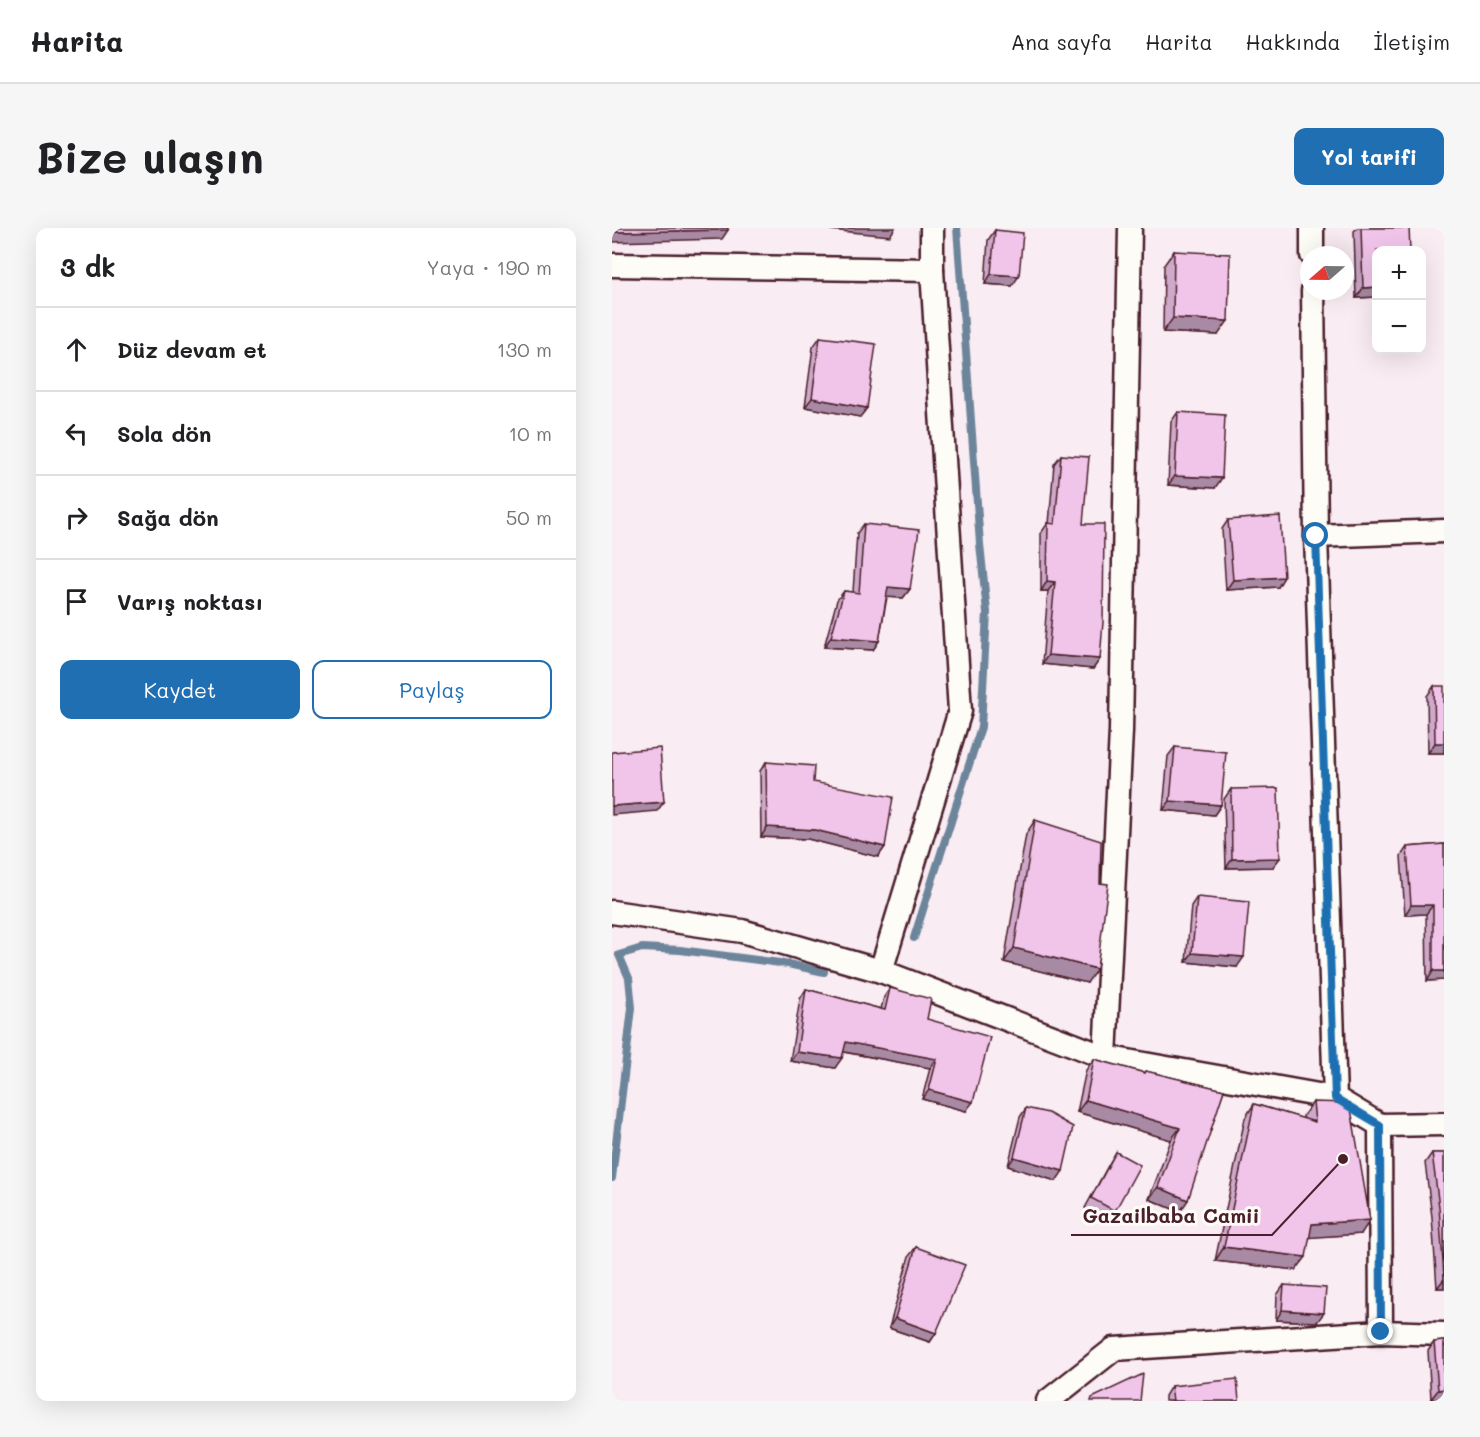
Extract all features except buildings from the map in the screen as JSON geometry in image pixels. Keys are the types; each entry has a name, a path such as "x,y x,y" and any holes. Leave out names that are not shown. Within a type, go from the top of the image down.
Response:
{"street":[{"path":"881,971 960,711 932,270 932,228"},
{"path":"1105,1057 1121,731 1130,228"},
{"path":"1312,228 1312,246"},
{"path":"612,265 932,270"},
{"path":"1313,300 1316,536 1335,1098"},
{"path":"1316,536 1444,531"},
{"path":"612,912 742,931 881,971 1105,1057 1335,1098 1380,1125 1444,1124"},
{"path":"1380,1125 1381,1332"},
{"path":"1048,1401 1114,1349 1381,1332 1444,1334"}],"waterway":[{"path":"914,938 981,727 987,612 957,228"},
{"path":"612,1178 632,1008 629,978 619,955 642,948 680,950 788,964 824,972"}],"place":[{"name":"Gazailbaba Camii","path":"1343,1159"}],"route":[{"path":"1316,536 1335,1098 1380,1125 1381,1332"}]}
